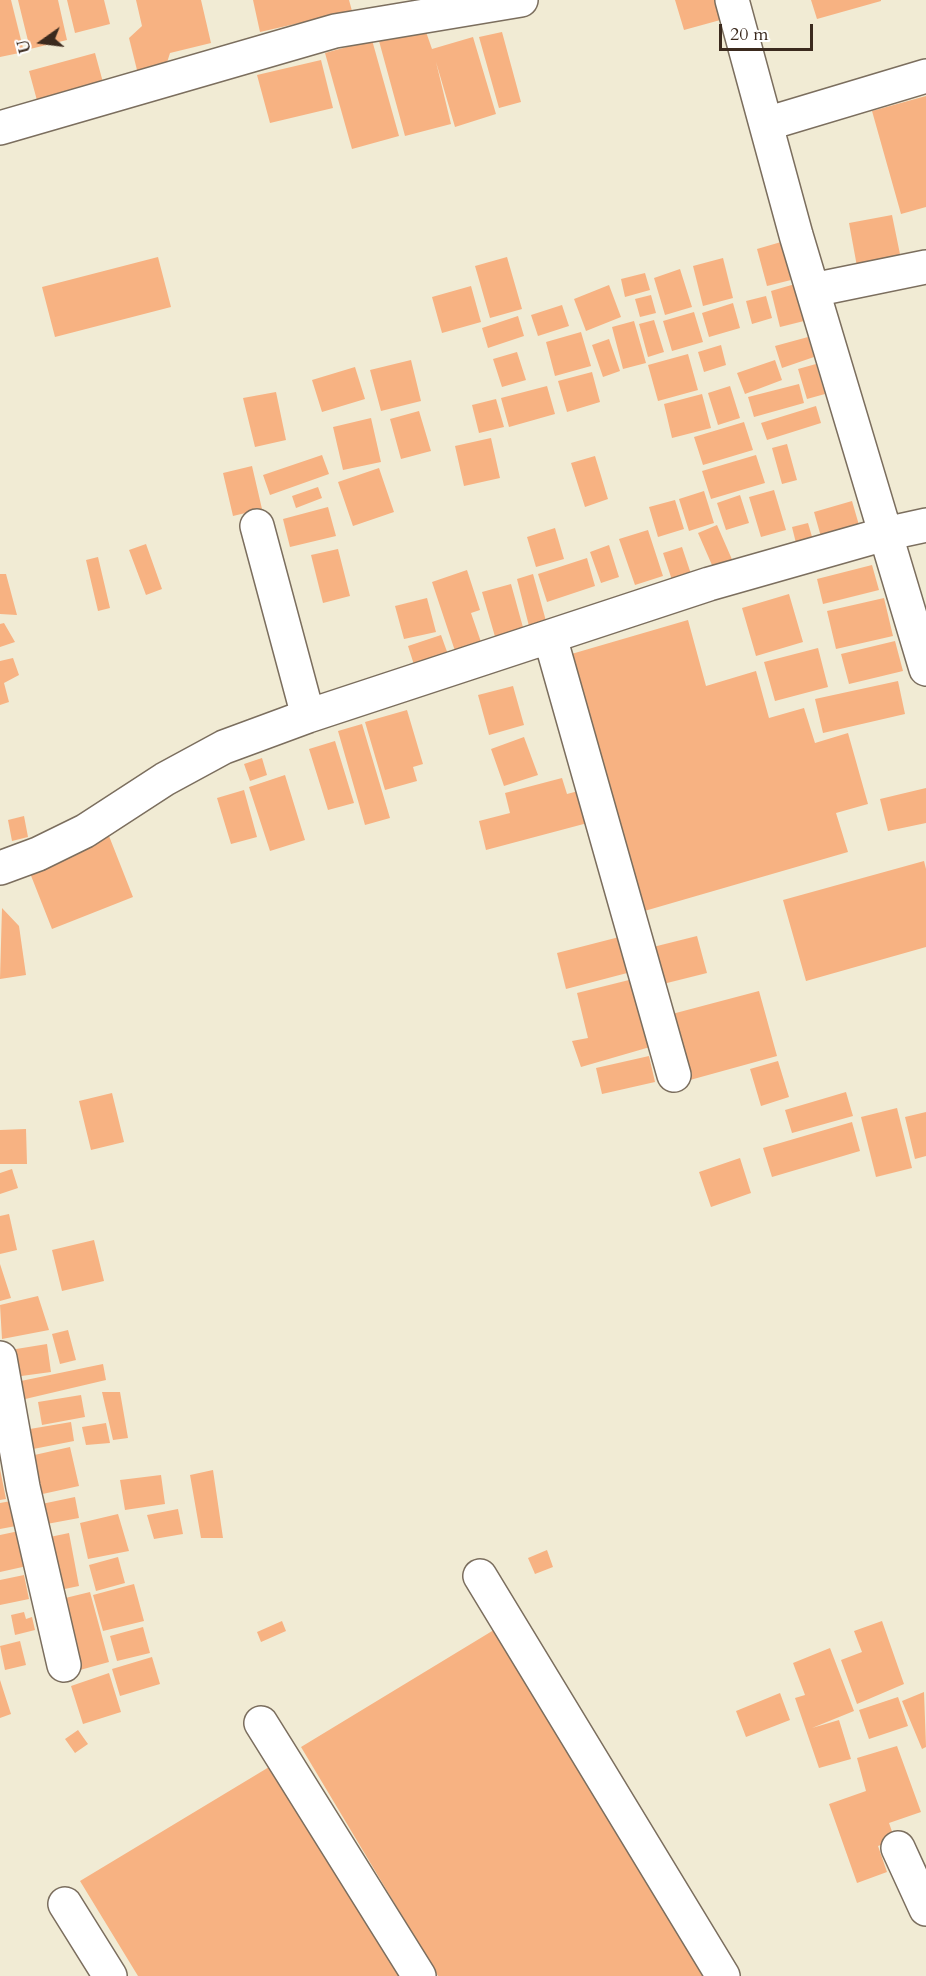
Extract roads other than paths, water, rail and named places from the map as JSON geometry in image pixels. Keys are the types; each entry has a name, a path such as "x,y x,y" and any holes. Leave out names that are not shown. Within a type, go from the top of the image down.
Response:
{"street":[{"path":"0,128 335,31 521,0"},
{"path":"732,0 796,235 926,669"},
{"path":"766,124 926,76"},
{"path":"813,290 926,267"},
{"path":"0,868 38,854 85,831 165,779 224,747 308,716 709,584 885,534 926,525"},
{"path":"257,526 308,716"},
{"path":"550,638 675,1075"},
{"path":"0,1358 26,1498 64,1665"},
{"path":"480,1576 723,1976"},
{"path":"261,1723 418,1976"},
{"path":"898,1848 926,1909"},
{"path":"65,1904 110,1976"}]}
